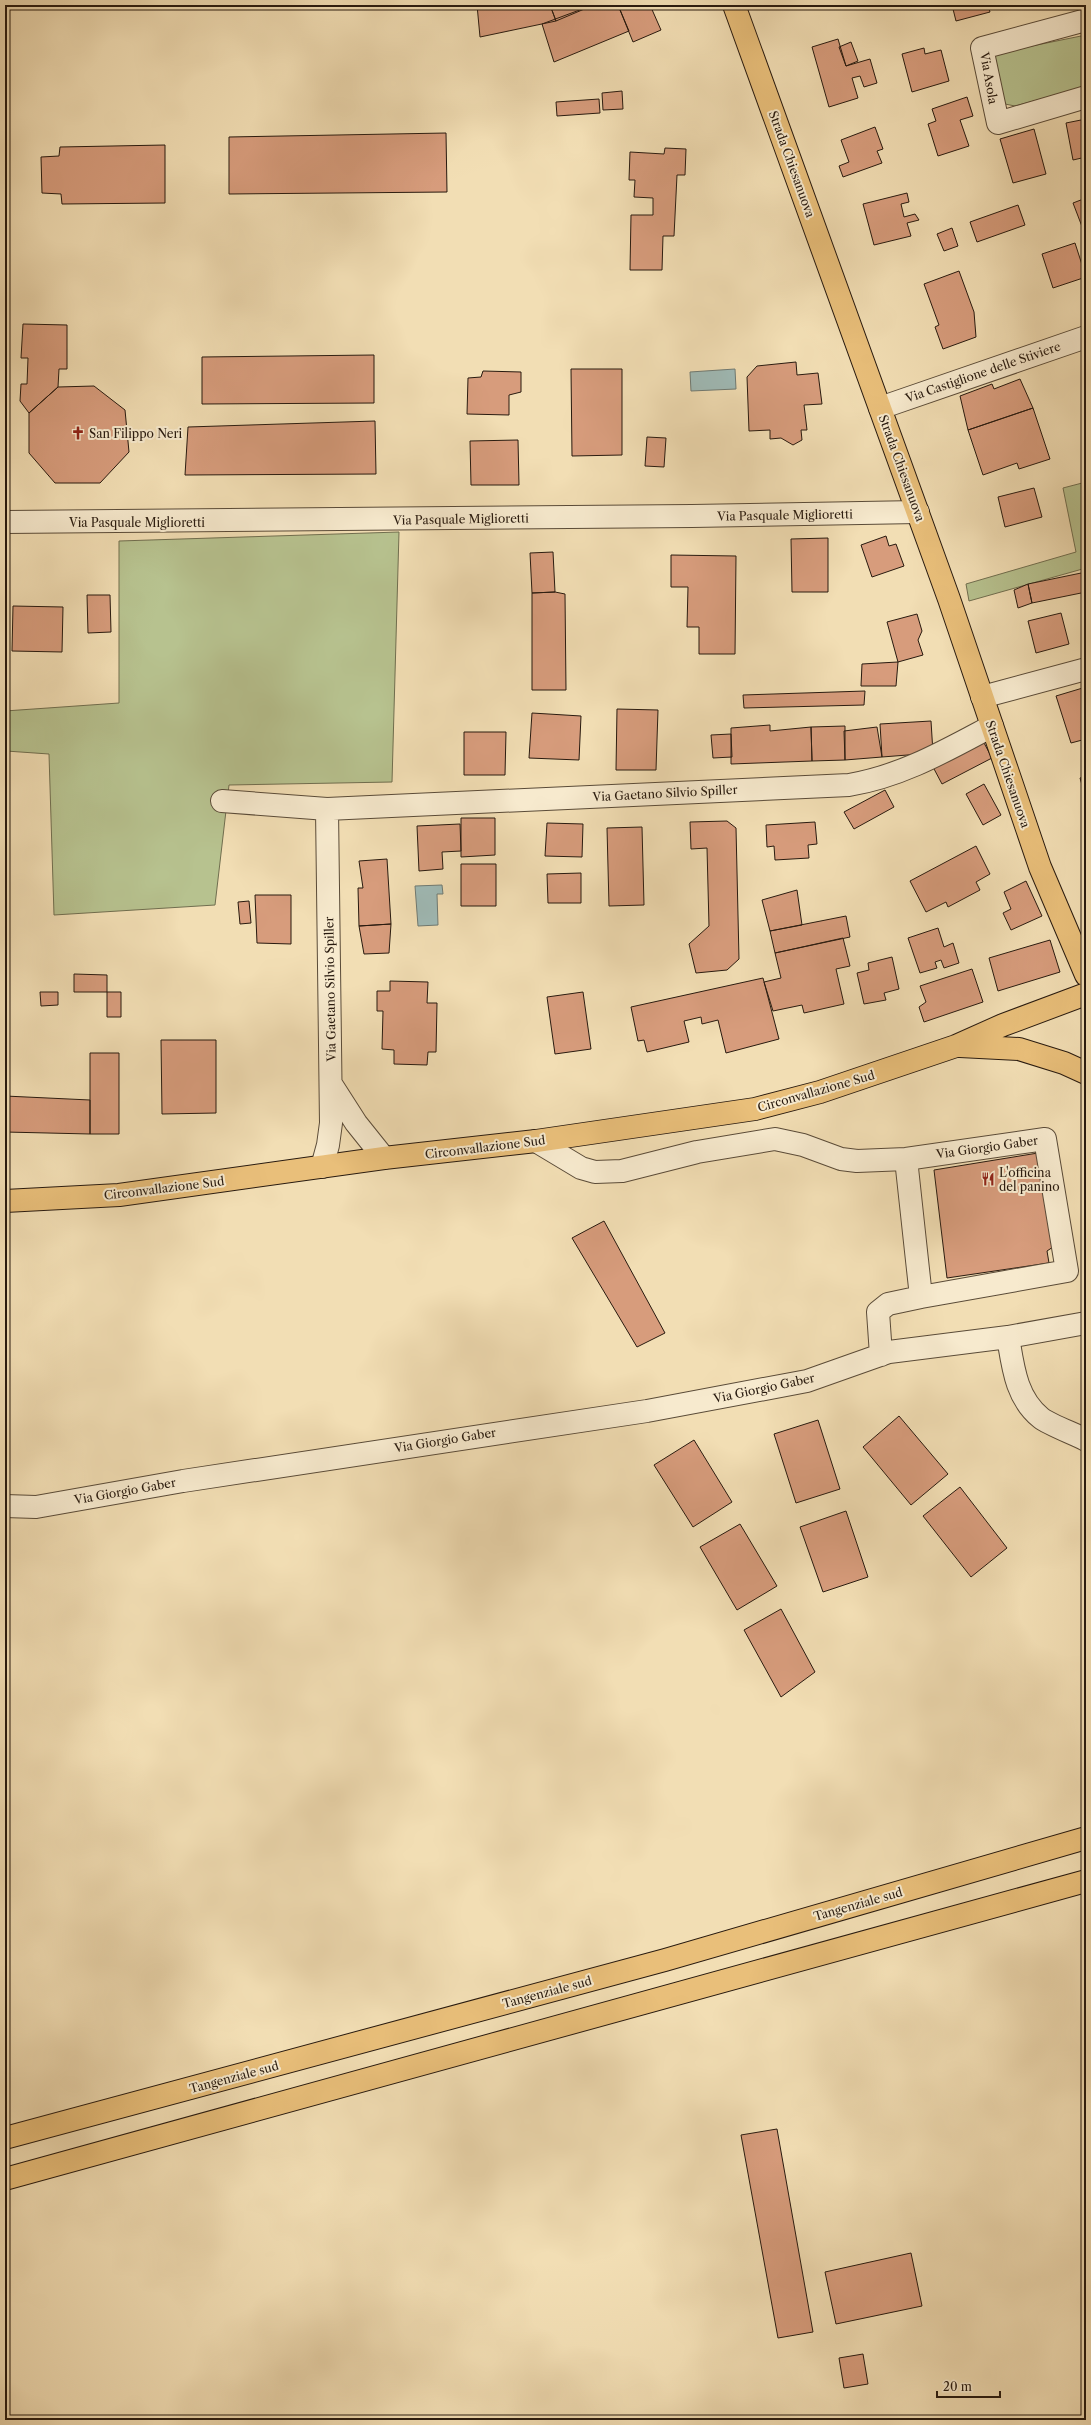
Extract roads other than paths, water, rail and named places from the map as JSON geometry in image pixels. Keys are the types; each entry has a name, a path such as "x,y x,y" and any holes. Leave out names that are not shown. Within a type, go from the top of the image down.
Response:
{"main road":[{"name":"Strada Chiesanuova","path":"734,5 918,512 1052,899 1069,931"},
{"path":"1069,931 1086,948"},
{"path":"1069,931 1086,975"},
{"name":"Circonvallazione Sud","path":"5,1201 118,1195 322,1168 384,1158 536,1141 755,1109 820,1092 956,1046 1003,1025 1086,994"},
{"name":"Circonvallazione Sud","path":"956,1046 1019,1049 1064,1063 1086,1073"},
{"name":"Tangenziale sud","path":"5,2138 665,1960 1086,1838"},
{"path":"5,2179 1086,1881"},
{"path":"5,2126 175,2077 213,2082"}],"street":[{"name":"Via Asola","path":"1086,20 982,48 998,122 1086,97"},
{"name":"Via Castiglione delle Stiviere","path":"880,408 1086,337"},
{"name":"Via Pasquale Miglioretti","path":"5,522 692,516 918,512"},
{"path":"982,697 1086,669"},
{"name":"Via Gaetano Silvio Spiller","path":"222,801 327,809 849,785 883,778 922,763 992,726"},
{"name":"Via Gaetano Silvio Spiller","path":"322,1168 328,1145 331,1123 327,809"},
{"path":"331,1084 356,1123 384,1158"},
{"path":"536,1141 581,1168 595,1172 622,1171 697,1152 775,1139 803,1145 841,1159 857,1161 896,1159 921,1297"},
{"name":"Via Giorgio Gaber","path":"881,1355 878,1312 888,1304 1067,1271 1045,1139 896,1159"},
{"name":"Via Giorgio Gaber","path":"5,1506 36,1507 183,1481 647,1411 807,1381 881,1355 1008,1337 1086,1323"},
{"path":"1008,1337 1015,1377 1025,1401 1042,1419 1086,1440"}],"water":[{"path":"735,369 736,389 691,391 690,372"},
{"path":"442,885 443,894 437,894 438,925 418,926 415,886"}],"place":[{"name":"San Filippo Neri","path":"78,433"},
{"name":"L'officina del panino","path":"988,1179"}]}
